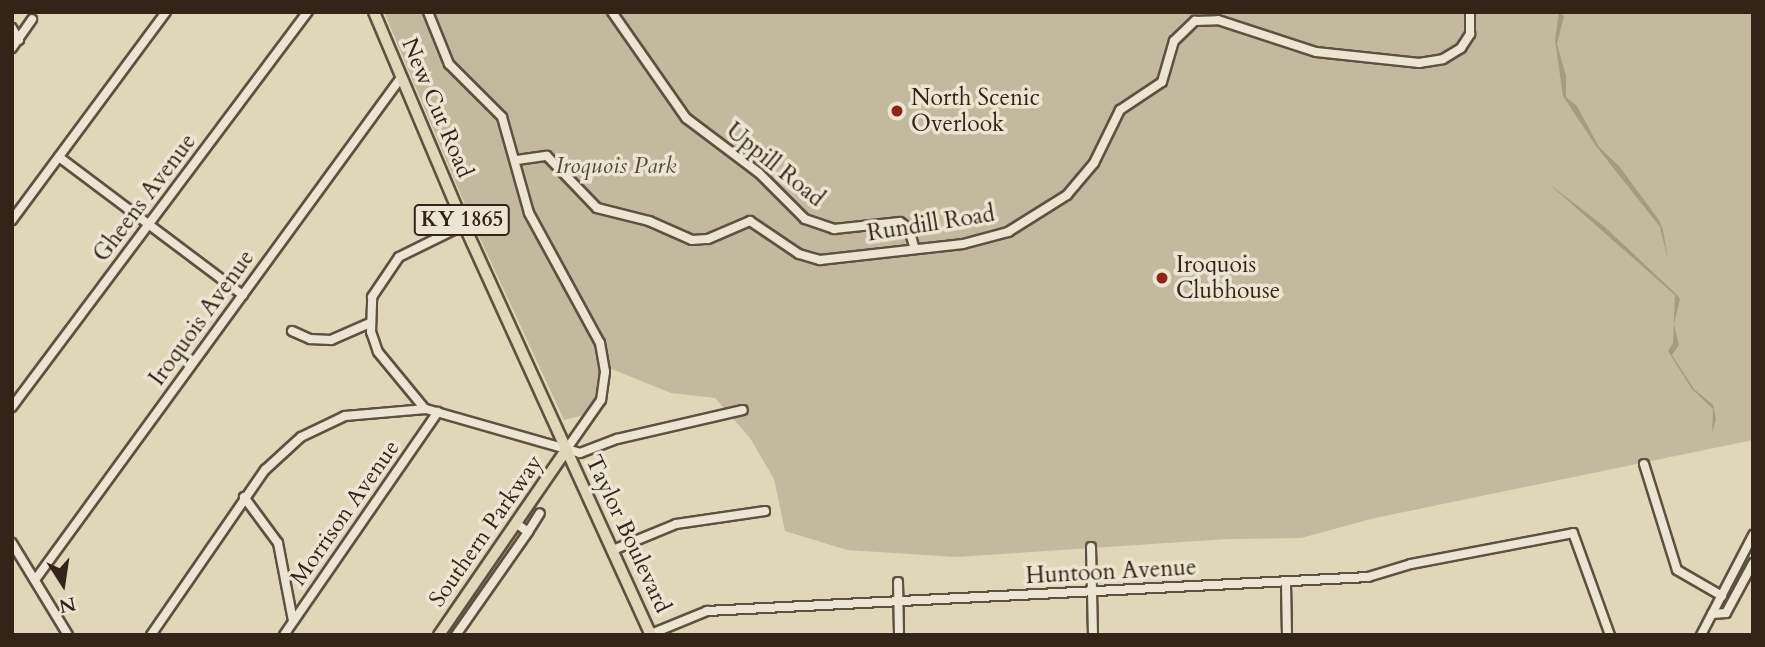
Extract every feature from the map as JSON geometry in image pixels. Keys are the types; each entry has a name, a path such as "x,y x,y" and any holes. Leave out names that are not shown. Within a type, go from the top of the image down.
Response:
{"main road":[{"name":"New Cut Road","path":"374,12 400,79 566,450"},
{"name":"Southern Parkway","path":"439,635 566,450"},
{"name":"Taylor Boulevard","path":"566,450 651,634"}],"street":[{"path":"12,220 166,12"},
{"name":"Gheens Avenue","path":"12,407 308,12"},
{"path":"428,12 449,64 502,117 517,160 529,213 593,327 604,358 600,404 566,450"},
{"name":"Uppill Road","path":"612,12 686,118 759,173 805,219 834,229 900,222 909,229 914,247"},
{"name":"Rundill Road","path":"517,160 547,156 597,208 649,221 692,240 708,239 750,220 813,259 975,242 1008,232 1067,195 1094,163 1120,110 1163,82 1174,41 1195,21 1218,20 1316,52 1419,63 1443,59 1461,48 1470,34 1470,12"},
{"path":"12,48 32,19"},
{"path":"12,29 19,40"},
{"name":"Iroquois Avenue","path":"35,580 400,79"},
{"path":"59,157 243,295"},
{"path":"425,409 387,365 370,324 374,290 393,262 411,248 464,225"},
{"path":"292,331 310,339 331,340 370,324"},
{"path":"151,635 244,497 281,453 324,426 368,411 425,409 580,453 617,439 743,411"},
{"name":"Morrison Avenue","path":"284,635 438,412"},
{"path":"1644,464 1677,570 1722,596"},
{"path":"244,497 278,543 293,621"},
{"path":"613,550 676,524 765,511"},
{"path":"456,635 540,513"},
{"path":"517,524 528,531"},
{"name":"Huntoon Avenue","path":"651,634 707,611 1286,583 1376,576 1411,564 1573,533 1610,635"},
{"path":"1700,635 1753,535"},
{"path":"12,543 68,635"},
{"path":"1091,547 1093,635"},
{"path":"1712,614 1726,613 1751,569 1737,565"},
{"path":"898,582 899,635"},
{"path":"1286,583 1287,635"}],"green space":[{"name":"Iroquois Park","path":"384,12 1753,12 1753,440 1375,518 1301,538 1228,539 956,557 847,550 785,531 774,479 750,438 715,398 671,393 604,366 604,381 592,413 564,420 472,221"}],"shaded area":[{"path":"1559,12 1564,16 1557,44 1566,76 1566,97 1577,106 1599,147 1619,166 1659,220 1668,260 1660,227 1596,146 1563,96 1555,40"},
{"path":"1549,184 1605,227 1680,299 1674,324 1679,345 1672,355 1694,389 1713,405 1716,419 1712,433 1713,409 1692,389 1668,351 1673,343 1675,295"}],"place":[{"name":"North Scenic Overlook","path":"897,111"},
{"name":"Iroquois Clubhouse","path":"1162,278"}]}
